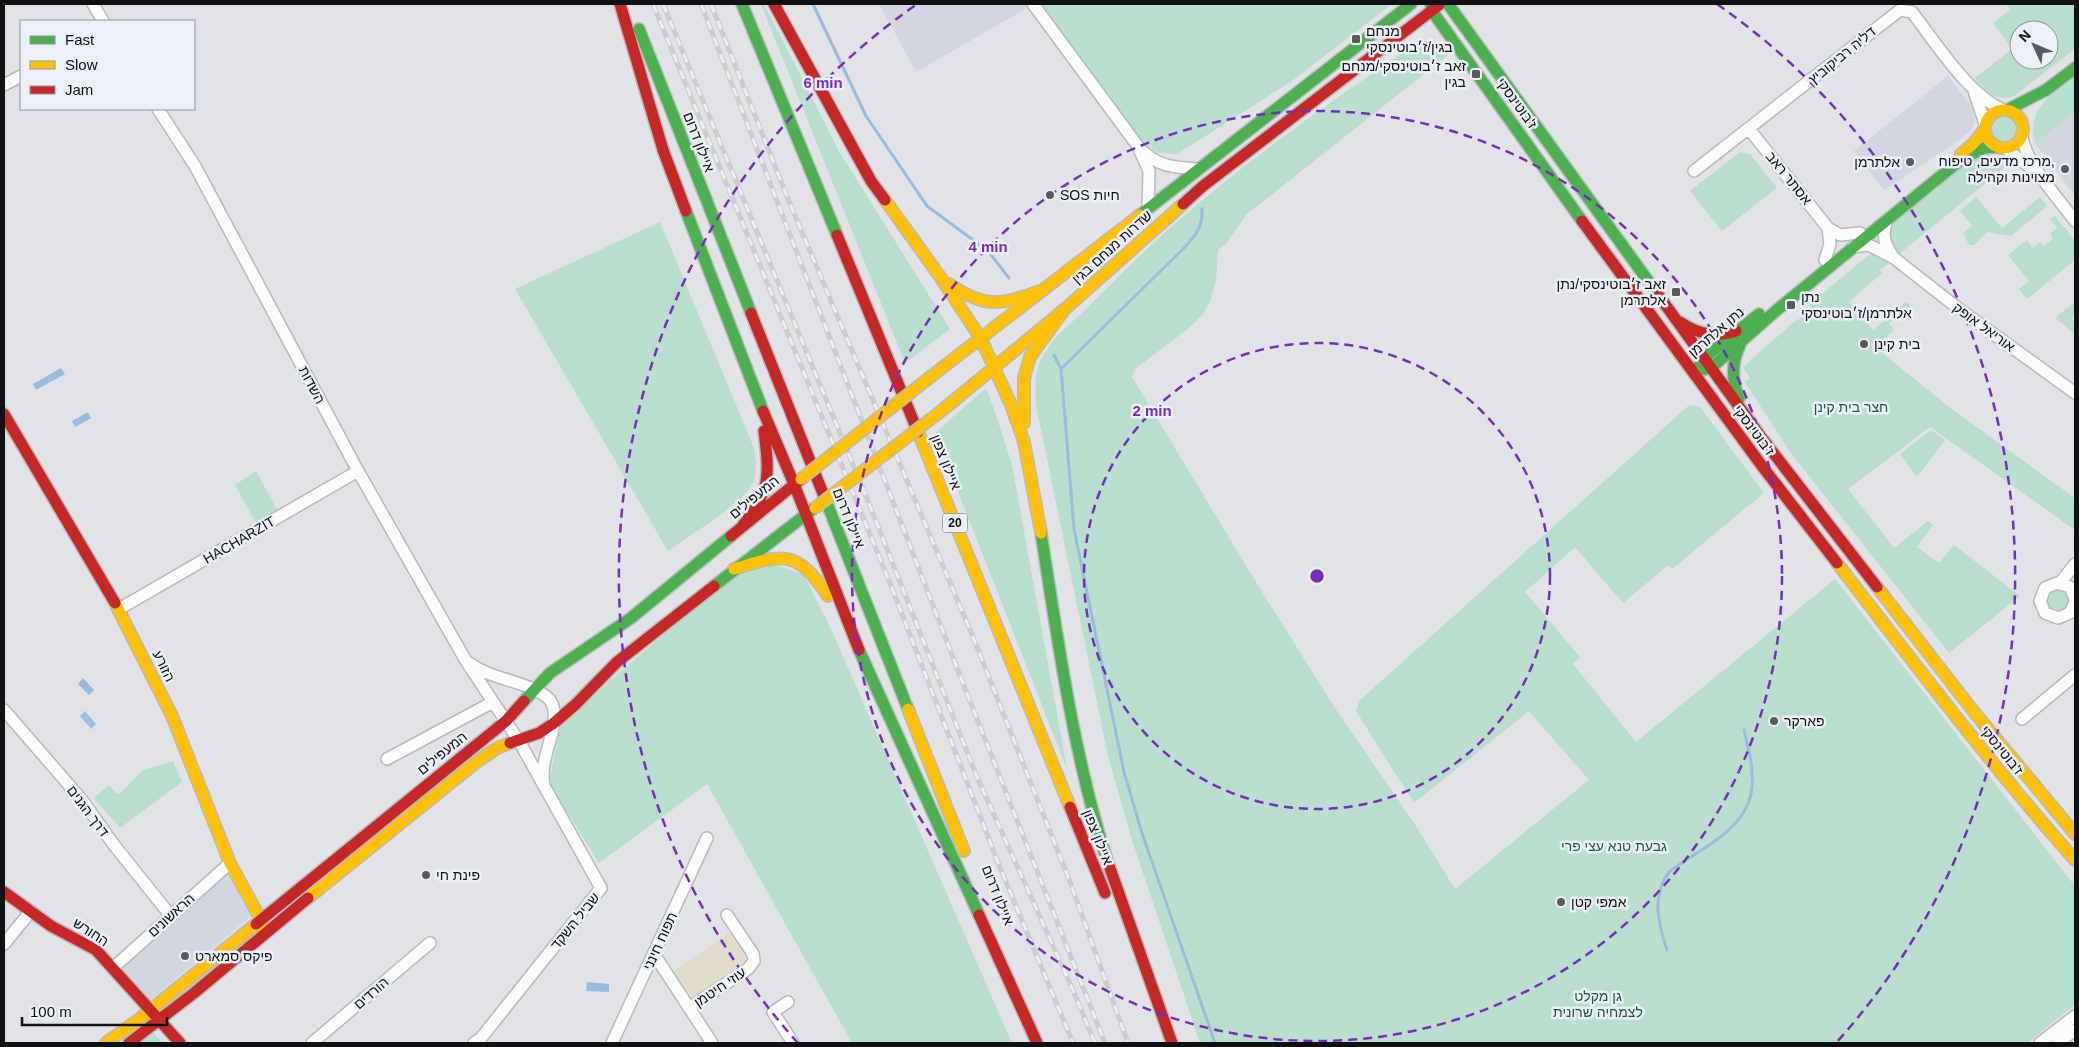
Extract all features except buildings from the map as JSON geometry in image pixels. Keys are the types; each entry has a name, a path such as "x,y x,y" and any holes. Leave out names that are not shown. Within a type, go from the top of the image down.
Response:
{"main road":[{"path":"620,4 663,150 762,410 798,482 805,515 852,634 1039,1043"},
{"name":"איילון דרום","path":"630,4 967,858"},
{"name":"איילון צפון","path":"742,4 1110,906"},
{"path":"774,4 870,181 941,278 981,339 1012,407 1024,442 1038,515 1065,683 1092,812 1109,867 1172,1043"},
{"name":"שדרות מנחם בגין","path":"798,482 981,339 1040,290 1411,4"},
{"name":"שדרות מנחם בגין","path":"805,515 995,368 1065,309 1203,186 1400,35 1431,7 1441,4"},
{"name":"ז'בוטינסקי","path":"1448,4 1672,316 1745,414 1974,712 2075,834"},
{"path":"1463,4 1471,37"},
{"name":"ז'בוטינסקי","path":"1431,7 1693,373 1782,492 1962,725 2033,813 2075,860"},
{"path":"1400,35 1412,29 1429,27 1441,31 1458,46"},
{"path":"2046,90 2025,119 2023,131 2016,144 2001,148 1989,142 1985,126 1992,114 2022,105 2075,68"},
{"path":"2006,110 2019,117 2023,131"},
{"name":"נתן אלתרמן","path":"1693,373 1704,358 1825,260 1967,150 1985,126"},
{"name":"נתן אלתרמן","path":"1693,373 1712,368 1742,343 1778,308 1958,162 1984,148 2001,148"},
{"path":"941,278 963,295 982,302 1004,303 1040,290"},
{"path":"1024,442 1023,393 1027,366 1036,346 1065,309"},
{"path":"1672,316 1688,328 1707,335 1723,335 1742,328"},
{"path":"1742,343 1734,357 1732,376 1745,414"},
{"path":"743,525 761,502 768,482 769,474 762,410"},
{"name":"הזורע","path":"4,414 119,609 172,716 230,863 261,920"},
{"name":"המעפילים","path":"106,1043 150,1010 506,721 559,666 630,618 798,482"},
{"name":"המעפילים","path":"129,1043 159,1021 384,835 474,764 497,748 539,733 554,723 576,704 617,662 805,515"},
{"path":"734,569 775,558 785,558 802,563 820,584 852,634"},
{"name":"איילון דרום","path":"974,877 1039,1043"},
{"name":"החורש","path":"4,892 51,926 96,950 180,1043"},
{"path":"255,943 261,933 261,920"},
{"path":"1117,924 1165,1043"}],"street":[{"path":"93,4 102,20"},
{"path":"1034,4 1140,149 1164,165 1198,168"},
{"name":"'דליה רביקוביץ","path":"1694,171 1900,10 1912,12 1974,90 1997,107 2006,110"},
{"path":"4,85 20,77"},
{"name":"'דליה רביקוביץ","path":"1974,90 1985,126"},
{"name":"השדות","path":"159,110 195,166 358,472 466,661 519,740"},
{"name":"אסתר ראב","path":"1749,129 1828,228"},
{"path":"2023,131 2029,154 2042,176 2075,221"},
{"path":"2001,148 2016,155 2042,176"},
{"path":"1140,149 1149,171 1148,207"},
{"name":"אוריאל אופק","path":"1887,220 1884,228 1884,238 1894,258"},
{"path":"1828,228 1840,235 1860,233"},
{"path":"1825,260 1830,244 1828,228"},
{"name":"אוריאל אופק","path":"1852,247 1871,246 1894,258 1959,309 2075,393"},
{"name":"HACHARZIT","path":"119,609 358,472"},
{"path":"2060,583 2075,564"},
{"path":"2060,618 2070,613 2075,597 2068,586 2060,583 2047,586 2041,593 2040,601 2045,613 2052,618 2075,621"},
{"name":"השדות","path":"466,661 480,671 534,690 548,697 554,712 554,723"},
{"path":"2022,719 2075,675"},
{"path":"388,760 493,702"},
{"name":"דרך הגנים","path":"4,710 82,800 114,846 170,915"},
{"path":"544,787 543,772 554,723"},
{"name":"שביל השקד","path":"474,1043 481,1038 601,888 519,740"},
{"name":"תפוח חינני","path":"612,1043 707,838"},
{"name":"הראשונים","path":"113,968 230,863"},
{"path":"4,944 31,911"},
{"name":"עוזי חיטמן","path":"689,1008 748,969 754,961 753,954 727,915"},
{"name":"הורדים","path":"312,1043 430,943"},
{"path":"654,954 712,1043"},
{"path":"788,1002 773,1012 793,1043"},
{"path":"2040,1043 2075,1016"},
{"path":"2057,1043 2075,1030"}],"shaded area":[{"path":"879,4 1034,4 916,72"},
{"path":"1948,76 1972,107 1975,120 1972,129 1958,141 1884,190 1854,151"},
{"name":"מרכז מדעים, טיפוח, מצוינות וקהילה","path":"2075,112 2075,196 2035,143"},
{"path":"228,868 254,914 149,1001 118,967"}],"green space":[{"path":"761,4 764,4 840,153 950,329 905,363"},
{"path":"1034,4 1392,4 1292,81 1177,154 1158,153 1143,144"},
{"path":"2006,4 2075,4 2075,49 2059,61 2059,20 2009,20 2009,45 1993,23 2010,10"},
{"path":"1425,41 1435,44 1448,55 1246,215 1226,244 1218,250 1216,280 1211,299 1204,313 1189,328 1135,369 1132,377 1333,705 1416,826 1455,889 1589,780 1529,711 1414,803 1356,711 1359,701 1687,407 1693,405 1700,407 1764,493 1672,569 1668,565 1623,603 1575,547 1525,592 1580,657 1573,664 1636,742 1835,579 2075,886 2075,1005 2027,1043 1200,1043 1131,837 1108,756 1036,405 1036,376 1045,353 1057,336 1178,221 1234,174 1322,109 1412,46"},
{"path":"2009,51 2009,70 2048,70 2014,96 2007,98 1996,97 1991,94 1975,78"},
{"path":"2075,76 2075,112 2035,143 2033,131 2037,112 2049,96"},
{"path":"2004,116 2013,120 2017,129 2013,138 2004,142 1995,138 1991,129 1995,120"},
{"path":"1740,152 1750,154 1777,188 1722,231 1690,191"},
{"path":"1984,154 2001,158 2010,163 1898,255 1889,240 1891,221 1951,175"},
{"path":"1976,197 2002,228 2040,197 2047,206 2011,236 1987,232 1974,245 1969,245 1963,233 1972,226 1960,211"},
{"path":"2055,216 2075,241 2075,260 2027,299 2019,289 2029,281 2008,255 2027,240 2033,248 2040,242 2044,246 2053,239 2050,234 2057,228 2050,219"},
{"path":"660,222 754,448 756,466 753,483 739,500 668,551 515,289"},
{"name":"חצר בית קינן","path":"1872,252 1889,263 1880,270 1882,273 1849,302 1873,330 1906,302 1910,306 1889,323 1894,330 1877,345 1881,352 1953,410 2075,498 2075,530 1930,427 1848,489 1894,548 1928,521 1933,525 1917,547 1939,563 1954,545 2020,596 1949,653 1790,452 1745,382 1750,378 1743,367 1795,321 1816,311 1809,305"},
{"path":"2074,303 2075,314 2072,319 2075,322 2075,334 2056,319 2058,315"},
{"path":"986,388 1012,465 1067,769 935,433"},
{"path":"1931,430 1945,440 1917,477 1900,454"},
{"path":"256,471 279,513 258,526 235,485"},
{"path":"772,563 804,575 831,629 1012,1043 852,1043 707,784 599,863 549,783 560,728 613,678 735,574"},
{"path":"2058,589 2063,590 2069,596 2069,606 2063,612 2058,613 2053,612 2047,606 2046,601 2047,596 2053,590"},
{"path":"173,761 182,782 120,828 94,798 109,785 117,794 123,791 143,770"},
{"path":"152,1032 163,1043 139,1043"}],"sand":[{"path":"730,932 747,958 746,965 692,1002 672,972"}],"water":[{"path":"61,368 65,374 36,390 33,384"},
{"path":"88,412 91,418 75,427 72,421"},
{"path":"83,678 94,690 89,695 78,684"},
{"path":"85,711 96,724 91,729 80,716"},
{"path":"587,982 609,984 609,992 586,991"}],"waterway":[{"path":"813,4 866,116 927,206 988,251 1009,278"},
{"path":"1061,369 1189,243 1200,225 1202,209"},
{"path":"1054,355 1061,369 1074,529 1124,772 1142,833 1215,1043"},
{"path":"1667,950 1661,930 1658,909 1660,889 1664,880 1670,871 1729,830 1739,819 1751,794 1752,770 1744,730"}],"railway":[{"path":"653,4 890,583 999,865 1073,1043"},
{"path":"663,4 868,501 977,777 1095,1043"},
{"path":"701,4 966,691 1105,1043"},
{"path":"711,4 788,199 973,637 1070,882 1128,1043"}],"traffic: fast":[{"path":"742,4 837,235"},
{"path":"1140,215 1411,4"},
{"path":"1431,4 1432,11 1582,221"},
{"path":"1448,4 1659,296"},
{"path":"639,29 751,313"},
{"path":"2007,110 2046,90 2075,68"},
{"path":"1702,370 1711,368 1778,309 1958,162 1984,148 1997,147"},
{"path":"686,211 763,411"},
{"path":"1699,365 1704,358 1759,314"},
{"path":"1739,399 1733,372 1740,345"},
{"path":"826,501 908,709"},
{"path":"714,586 813,509"},
{"path":"1041,533 1075,737 1094,817 1106,857"},
{"path":"524,701 550,673 631,618 731,536"},
{"path":"859,650 979,915"}],"traffic: slow":[{"path":"2004,110 2018,115 2023,129 2018,143 2004,148 1990,143 1985,129 1990,115 2004,110"},
{"path":"1961,154 1974,143 1985,128"},
{"path":"885,200 941,278 981,339 1012,407 1024,442 1041,533"},
{"path":"945,408 1065,309 1183,204"},
{"path":"929,378 1140,215"},
{"path":"949,284 973,298 993,302 1003,302 1040,291"},
{"path":"1024,423 1024,378 1030,357 1065,309"},
{"path":"801,479 929,378"},
{"path":"815,508 945,408"},
{"path":"918,432 1070,807"},
{"path":"734,569 765,560 788,559 798,563 807,570 828,596"},
{"path":"1837,563 1983,751 2075,860"},
{"path":"1877,587 1974,712 2075,834"},
{"path":"115,603 172,716 230,863 261,920 262,928"},
{"path":"908,709 964,851"},
{"path":"308,898 474,764 497,748 510,743"},
{"path":"106,1043 142,1017 256,924"}],"traffic: jam":[{"path":"620,4 663,150 686,211"},
{"path":"774,4 871,181 885,200"},
{"path":"1183,204 1203,186 1439,5"},
{"path":"1582,221 1765,470 1837,563"},
{"path":"837,235 918,432"},
{"path":"1659,296 1761,437 1877,587"},
{"path":"751,313 826,501"},
{"path":"1680,322 1707,334 1736,331"},
{"path":"763,411 794,484 859,650"},
{"path":"4,414 115,603"},
{"path":"743,525 764,491 767,470 764,431"},
{"path":"731,536 801,479"},
{"path":"510,743 539,733 554,723 576,704 617,662 714,586"},
{"path":"256,924 506,721 524,701"},
{"path":"1070,807 1105,893"},
{"path":"1106,857 1172,1043"},
{"path":"4,892 51,926 96,950 180,1043"},
{"path":"129,1043 194,993 308,898"},
{"path":"979,915 1037,1043"}],"place":[{"name":"מנחם בגין/ז׳בוטינסקי","path":"1356,39"},
{"name":"זאב ז׳בוטינסקי/מנחם בגין","path":"1476,74"},
{"name":"אלתרמן","path":"1910,162"},
{"name":"מרכז מדעים, טיפוח, מצוינות וקהילה","path":"2065,169"},
{"name":"SOS חיות","path":"1050,195"},
{"name":"זאב ז׳בוטינסקי/נתן אלתרמן","path":"1676,292"},
{"name":"נתן אלתרמן/ז׳בוטינסקי","path":"1791,305"},
{"name":"בית קינן","path":"1864,344"},
{"name":"פארקר","path":"1774,721"},
{"name":"פינת חי","path":"426,875"},
{"name":"אמפי קטן","path":"1561,902"},
{"name":"פיקס סמארט","path":"185,956"}],"park label":[{"name":"גבעת טנא עצי פרי","path":"1614,846"},
{"name":"גן מקלט לצמחיה שרונית","path":"1598,1004"}]}
